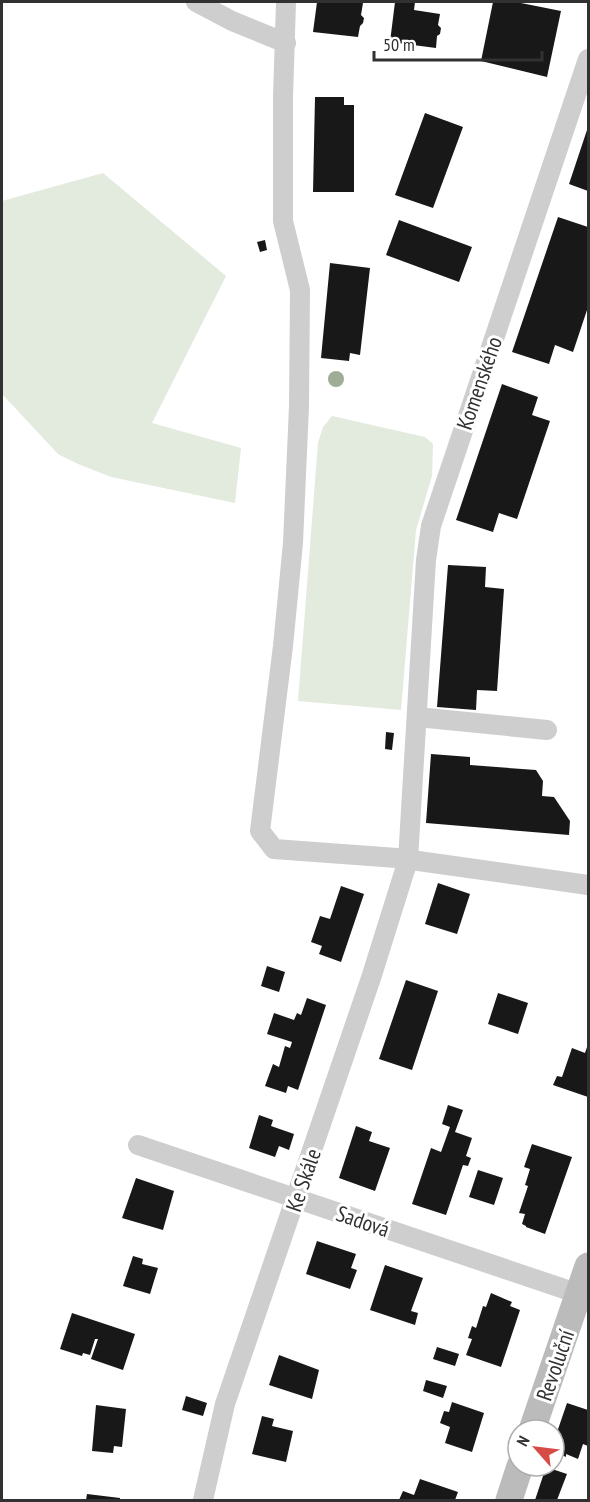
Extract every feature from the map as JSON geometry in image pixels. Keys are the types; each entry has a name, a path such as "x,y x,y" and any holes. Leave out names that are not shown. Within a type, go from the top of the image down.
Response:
{"street":[{"path":"196,2 232,21 286,43"},
{"path":"286,2 283,221 300,290 299,406 290,566 260,831 274,849 408,860 588,885"},
{"name":"Komenského","path":"408,860 426,560 431,526 588,59"},
{"path":"417,717 547,730"},
{"name":"Ke Skále","path":"203,1500 225,1404 371,978 408,860"},
{"name":"Sadová","path":"138,1145 584,1295"},
{"name":"Revoluční","path":"537,1418 584,1295 588,1266"},
{"path":"508,1500 516,1478"}],"shaded area":[{"path":"103,173 226,276 152,423 241,448 235,503 111,477 78,464 58,454 2,394 2,201"},
{"path":"332,416 425,437 433,444 432,476 416,530 401,710 298,701 318,443 323,427"}],"building":[{"path":"317,2 363,3 361,15 364,18 358,37 313,32"},
{"path":"395,2 415,2 414,10 440,14 438,25 441,28 437,36 436,48 390,42"},
{"path":"493,2 516,2 561,11 547,77 481,61"},
{"path":"315,97 344,97 344,105 354,105 354,192 313,192"},
{"path":"425,113 463,127 433,208 395,195"},
{"path":"588,127 588,191 569,184"},
{"path":"558,217 588,227 588,307 573,352 555,345 549,364 512,352"},
{"path":"399,220 472,247 459,282 386,255"},
{"path":"265,240 267,250 260,252 257,242"},
{"path":"330,263 370,268 360,355 350,353 349,361 321,358"},
{"path":"502,384 538,397 532,415 550,421 517,519 499,513 493,532 456,520"},
{"path":"448,565 486,567 485,587 504,589 497,691 477,690 476,710 437,707"},
{"path":"386,732 394,733 392,750 385,749"},
{"path":"431,754 470,757 470,765 536,770 543,781 542,796 554,797 570,821 569,835 426,823"},
{"path":"438,883 470,894 457,934 425,924"},
{"path":"341,886 364,894 341,962 319,954 322,946 311,942 320,916 330,919"},
{"path":"267,966 285,972 279,992 261,986"},
{"path":"406,980 438,991 412,1070 379,1059"},
{"path":"498,993 528,1003 518,1034 488,1024"},
{"path":"307,998 326,1005 298,1090 288,1086 286,1093 265,1086 273,1064 279,1067 285,1046 290,1048 292,1042 267,1034 274,1013 294,1020 297,1013 301,1015"},
{"path":"588,1044 588,1097 553,1085 557,1076 562,1077 572,1048 585,1053"},
{"path":"448,1105 463,1110 455,1132 472,1138 466,1156 471,1158 468,1166 463,1165 446,1215 412,1204 431,1148 441,1152 450,1127 442,1124"},
{"path":"259,1115 273,1120 271,1126 294,1134 289,1150 279,1146 275,1157 249,1148"},
{"path":"356,1126 372,1132 369,1141 390,1148 375,1191 339,1178"},
{"path":"532,1144 572,1157 545,1234 522,1224 525,1214 519,1213 528,1186 525,1185 530,1169 524,1167"},
{"path":"478,1170 503,1178 494,1205 469,1197"},
{"path":"136,1178 174,1191 163,1230 122,1218"},
{"path":"317,1241 356,1254 351,1268 357,1270 350,1289 306,1274"},
{"path":"133,1256 143,1259 142,1264 158,1268 150,1294 123,1286"},
{"path":"385,1265 423,1278 411,1311 418,1313 415,1325 370,1310"},
{"path":"491,1293 512,1302 510,1306 520,1310 501,1367 466,1355 472,1339 468,1338 472,1326 476,1328 483,1306 486,1307"},
{"path":"72,1313 135,1334 123,1370 91,1359 98,1339 95,1339 90,1355 83,1353 82,1356 60,1349"},
{"path":"437,1347 459,1354 455,1366 433,1359"},
{"path":"279,1355 319,1370 312,1399 269,1385"},
{"path":"426,1380 447,1386 443,1398 423,1391"},
{"path":"186,1396 207,1403 203,1416 182,1410"},
{"path":"452,1402 484,1413 472,1452 445,1443 450,1427 440,1423 444,1411 449,1412"},
{"path":"567,1403 588,1410 588,1446 583,1444 578,1459 566,1454 566,1418 562,1418"},
{"path":"96,1405 126,1409 122,1447 114,1446 113,1453 92,1451"},
{"path":"262,1416 274,1419 272,1426 293,1431 286,1462 252,1454"},
{"path":"542,1478 565,1478 557,1500 535,1500"},
{"path":"420,1479 458,1492 455,1500 399,1500 403,1491 414,1495"},
{"path":"87,1494 120,1498 120,1500 86,1500"}]}
